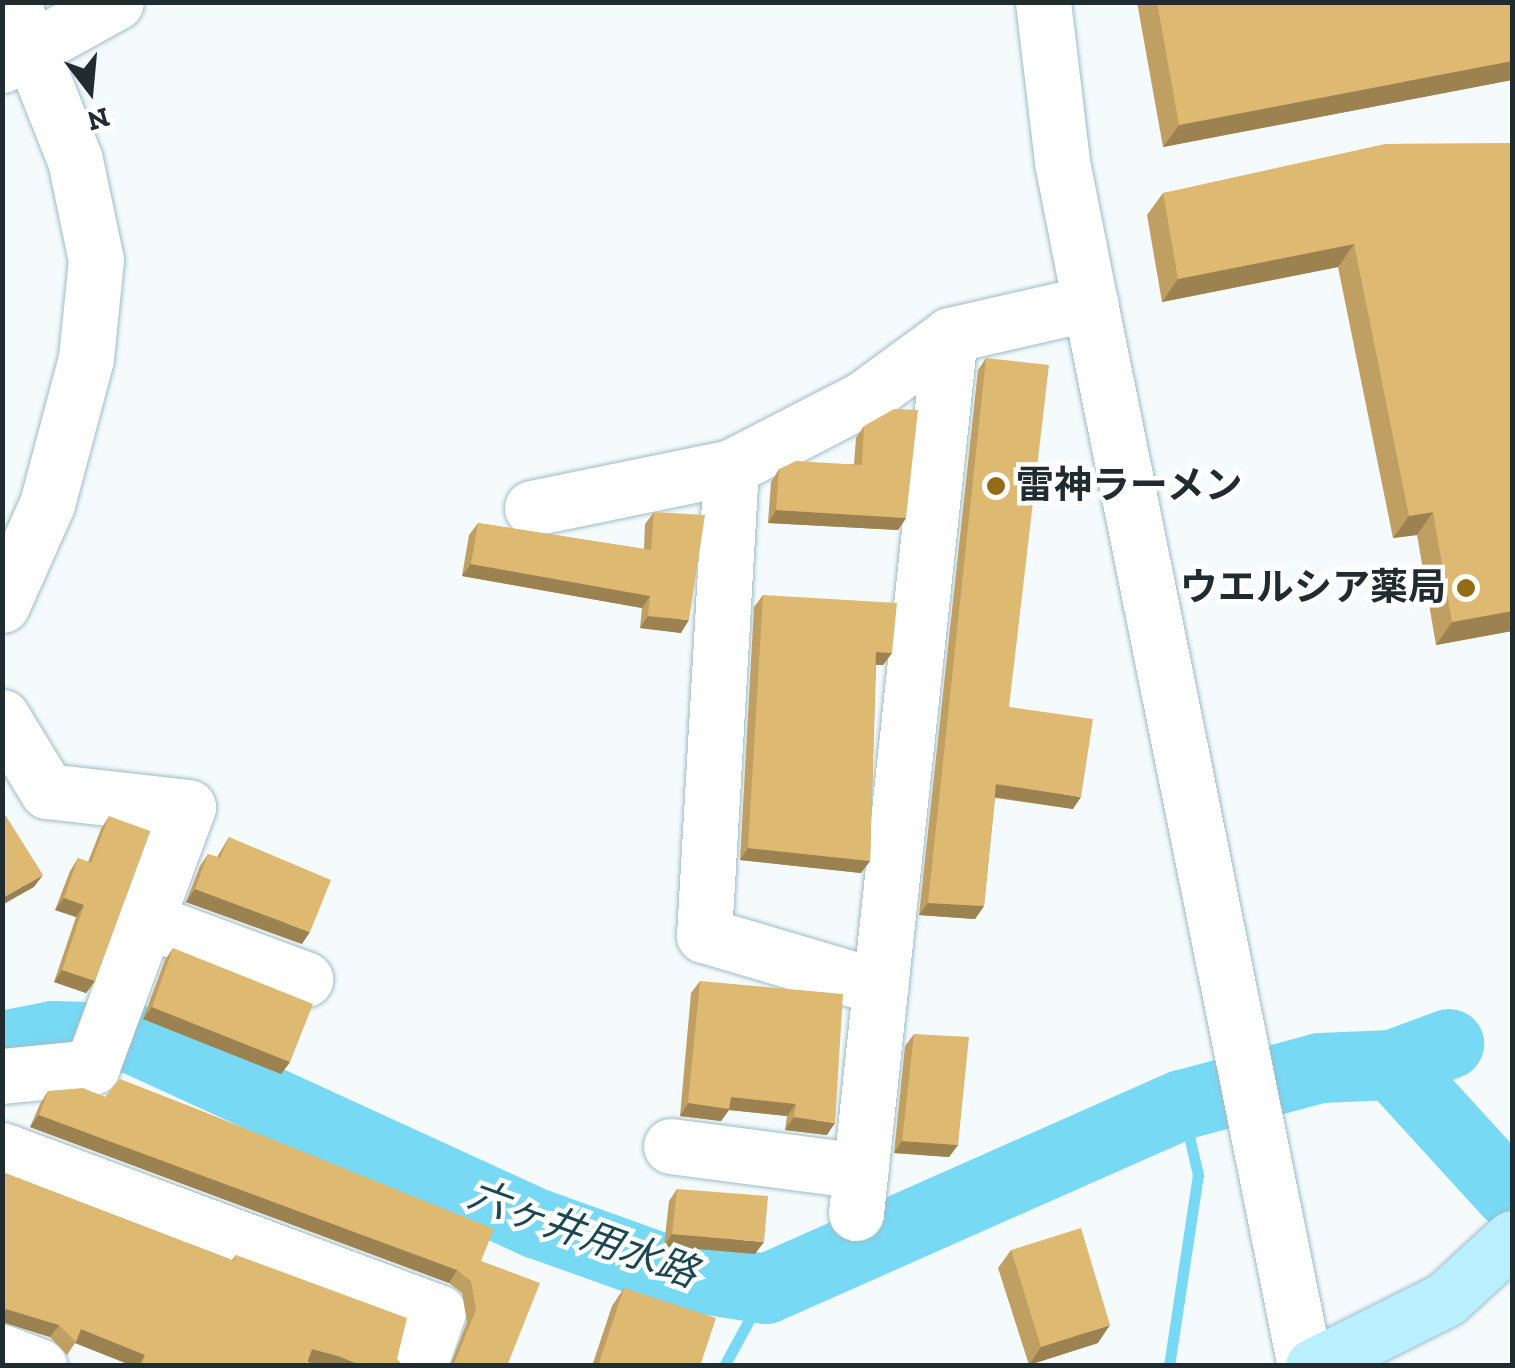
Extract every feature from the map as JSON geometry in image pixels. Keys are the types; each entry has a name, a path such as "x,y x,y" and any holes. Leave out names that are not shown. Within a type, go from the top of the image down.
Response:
{"main road":[{"path":"1312,1366 1446,1299 1512,1238"}],"street":[{"path":"2,605 47,504 86,358 96,260 75,160 15,39 116,2"},
{"path":"1043,2 1062,162 1305,1366"},
{"path":"532,508 731,467 863,400 950,335 1090,304"},
{"path":"671,1146 858,1192 950,335"},
{"path":"731,467 704,935 880,987"},
{"path":"2,717 47,791 188,808 92,1068 2,1076"},
{"path":"146,920 306,979"},
{"path":"2,1150 438,1312 419,1366"},
{"path":"2,1352 39,1366"}],"building":[{"path":"1157,2 1512,2 1512,61 1179,125"},
{"path":"1512,143 1512,611 1452,622 1433,512 1409,516 1354,244 1178,279 1163,193 1385,144"},
{"path":"986,358 1049,365 1009,707 1093,719 1081,797 996,784 984,906 928,903"},
{"path":"894,409 918,410 906,518 776,510 779,469 796,461 862,465 864,426"},
{"path":"654,512 705,515 689,620 648,616 650,596 471,564 478,523 651,550"},
{"path":"763,595 897,603 892,653 876,652 870,861 748,848"},
{"path":"6,816 43,875 2,898 2,818"},
{"path":"109,816 150,831 95,981 62,970 84,905 64,898 78,858 91,863"},
{"path":"229,837 331,880 310,932 195,889 208,854 220,858"},
{"path":"173,948 313,1004 290,1062 152,1007"},
{"path":"700,981 843,994 835,1123 794,1117 796,1104 731,1097 729,1109 688,1103"},
{"path":"914,1034 969,1037 958,1145 902,1141"},
{"path":"120,1079 494,1229 481,1261 540,1283 507,1366 453,1366 476,1310 471,1281 457,1270 39,1115 48,1091 83,1088 105,1097"},
{"path":"2,1172 234,1261 236,1255 407,1318 397,1359 403,1366 363,1366 312,1349 306,1366 141,1366 145,1355 81,1329 76,1342 59,1325 6,1309 2,1312"},
{"path":"677,1189 768,1196 764,1242 672,1234"},
{"path":"1081,1228 1110,1325 1041,1347 1011,1250"},
{"path":"624,1288 716,1318 700,1366 598,1366"}],"waterway":[{"name":"六ヶ井用水路","path":"2,1046 53,1036 131,1038 538,1224 683,1276 766,1289 1182,1105 1320,1068 1392,1065 1509,1193"},
{"name":"六ヶ井用水路","path":"1392,1065 1449,1044"},
{"path":"1169,1366 1198,1175 1182,1105"},
{"path":"724,1366 766,1289"}],"place":[{"name":"雷神ラーメン","path":"996,486"},
{"name":"ウエルシア薬局","path":"1466,588"}]}
